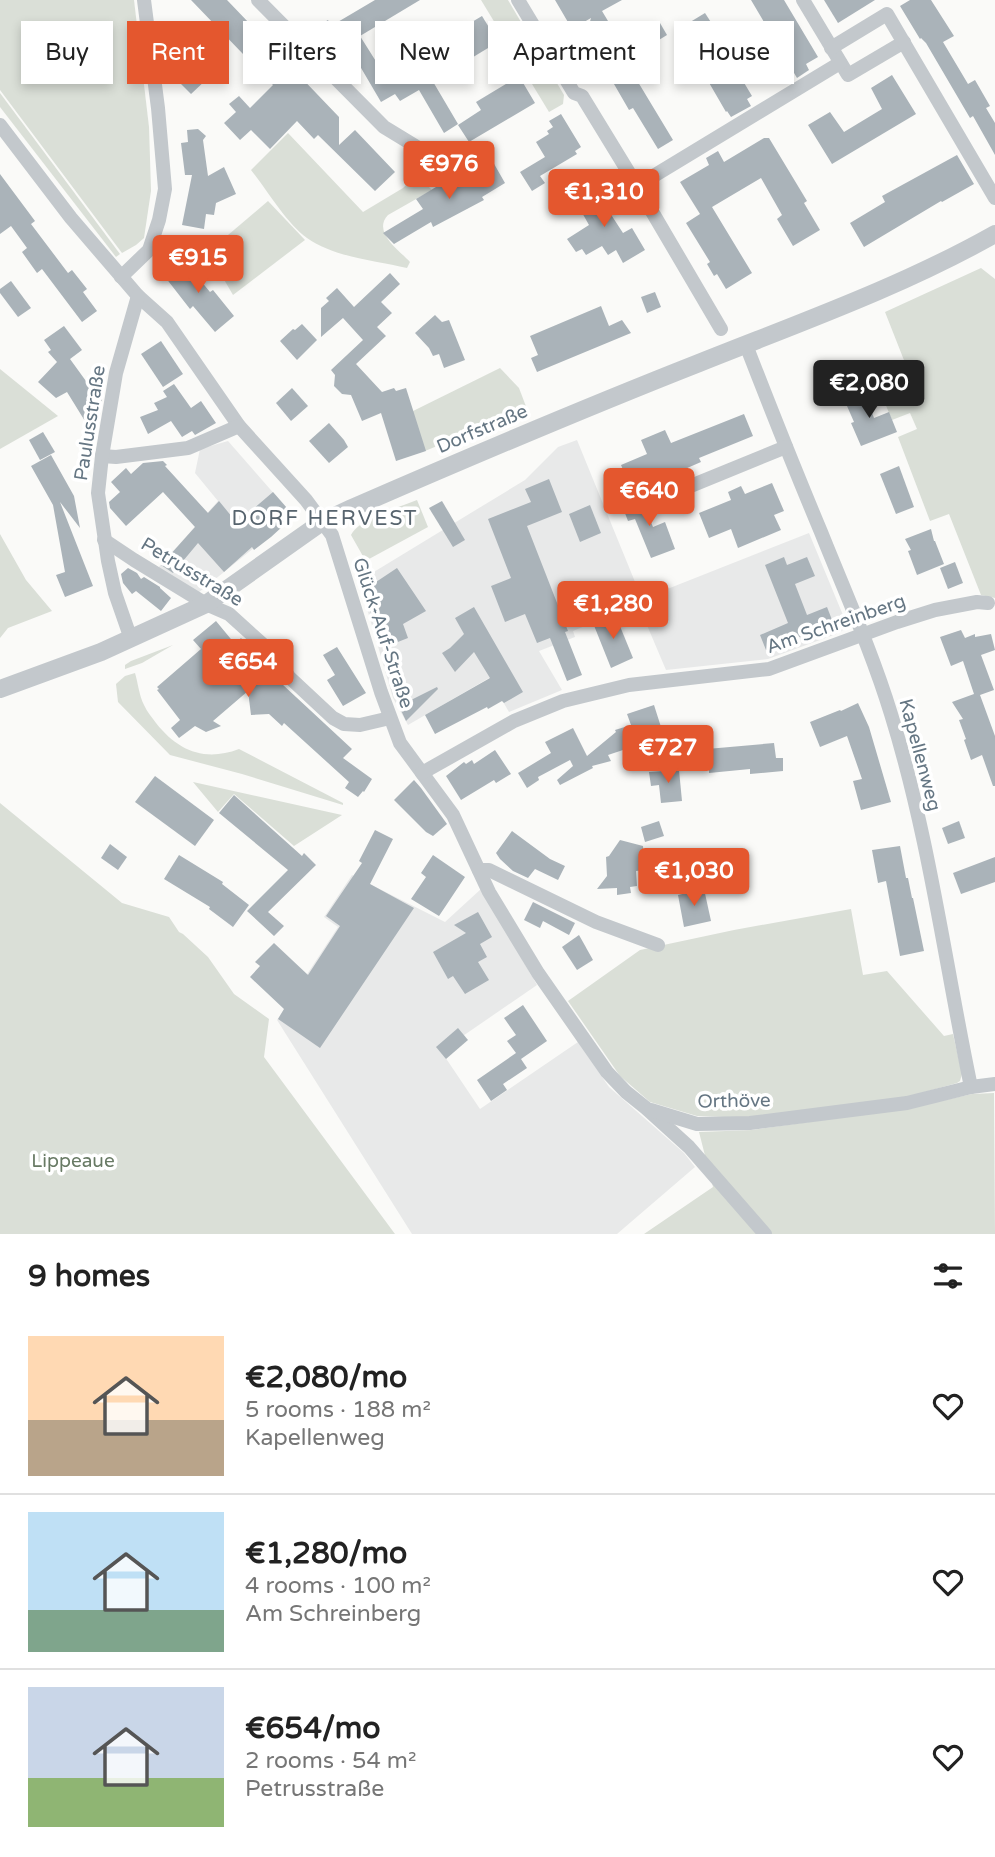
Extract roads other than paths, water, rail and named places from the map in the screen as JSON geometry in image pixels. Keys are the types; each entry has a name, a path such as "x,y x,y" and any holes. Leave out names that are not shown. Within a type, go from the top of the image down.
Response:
{"street":[{"path":"121,277 149,250 159,220 164,189 158,108 144,0"},
{"path":"258,0 384,127 425,152"},
{"path":"518,0 574,93 582,96 720,329"},
{"path":"803,0 848,75 904,42"},
{"path":"831,48 887,14 995,198"},
{"path":"637,186 841,63"},
{"name":"Glück-Auf-Straße","path":"0,125 71,218 121,277 167,322 239,426 306,499 323,522 332,536 400,743 453,815 489,892 538,972 607,1072 625,1092 646,1108"},
{"name":"Dorfstraße","path":"0,689 131,639 206,604 323,522 548,423 923,272 995,234"},
{"name":"Paulusstraße","path":"131,639 115,593 98,493 116,373 138,296"},
{"name":"Kapellenweg","path":"746,345 863,635 891,713 927,858 971,1087"},
{"path":"102,456 116,457 188,448 239,426"},
{"path":"671,494 786,447"},
{"name":"Petrusstraße","path":"104,540 206,604 229,614 270,651 289,677 333,718 344,724 360,725 390,719"},
{"name":"Am Schreinberg","path":"422,773 514,721 563,701 629,685 769,669 935,610 988,603"},
{"path":"479,870 489,870 596,922 658,946"},
{"name":"Orthöve","path":"646,1108 697,1124 750,1123 907,1102 995,1084"},
{"path":"646,1108 689,1147 765,1234"}],"district":[{"name":"DORF HERVEST","path":"325,518"}],"park label":[{"name":"Lippeaue","path":"73,1161"}]}
